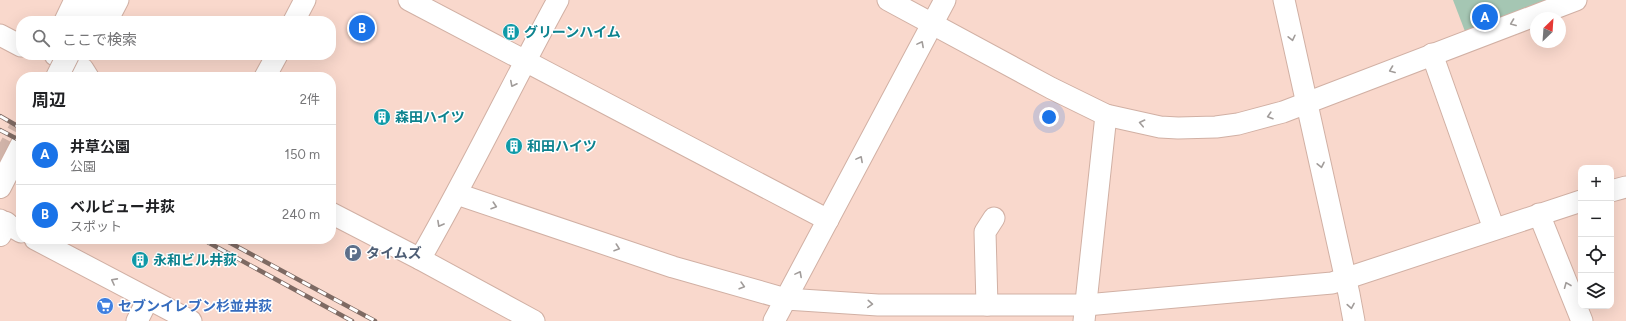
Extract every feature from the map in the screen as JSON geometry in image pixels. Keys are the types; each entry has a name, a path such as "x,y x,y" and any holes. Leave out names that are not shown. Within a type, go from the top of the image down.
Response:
{"main road":[{"path":"88,16 96,0"},
{"path":"67,72 82,64"},
{"path":"0,187 16,156"}],"street":[{"path":"68,16 76,0"},
{"path":"110,16 118,0"},
{"path":"297,16 305,0"},
{"path":"409,0 828,220"},
{"path":"420,259 457,194 558,0"},
{"path":"888,0 1051,88 1106,114 1160,127 1178,128 1216,127 1258,119 1307,102 1576,0"},
{"path":"774,321 945,0"},
{"path":"1284,0 1354,321"},
{"path":"0,35 16,43"},
{"path":"1432,54 1494,229"},
{"path":"70,60 82,64"},
{"path":"268,72 274,60"},
{"path":"1085,313 1106,114"},
{"path":"1614,191 1626,187"},
{"path":"457,194 673,267 786,298 878,305 987,305 1085,313 1332,283 1578,202"},
{"path":"1539,214 1582,321"},
{"path":"336,216 534,321"},
{"path":"987,305 985,232 994,218"},
{"path":"44,244 191,321"},
{"path":"137,321 148,299"}],"green space":[{"path":"1453,0 1555,0 1466,34"}],"tunnel":[{"path":"2,162 16,135"}],"railway":[{"path":"0,116 16,125"},
{"path":"0,130 16,138"},
{"path":"211,244 352,321"},
{"path":"232,244 375,321"}],"place":[{"name":"井草公園","path":"1485,17"},
{"name":"ベルビュー井荻","path":"362,28"},
{"name":"グリーンハイム","path":"511,32"},
{"name":"森田ハイツ","path":"382,117"},
{"name":"和田ハイツ","path":"514,146"},
{"name":"タイムズ","path":"353,253"},
{"name":"永和ビル井荻","path":"140,260"},
{"name":"セブンイレブン杉並井荻","path":"105,306"}]}
